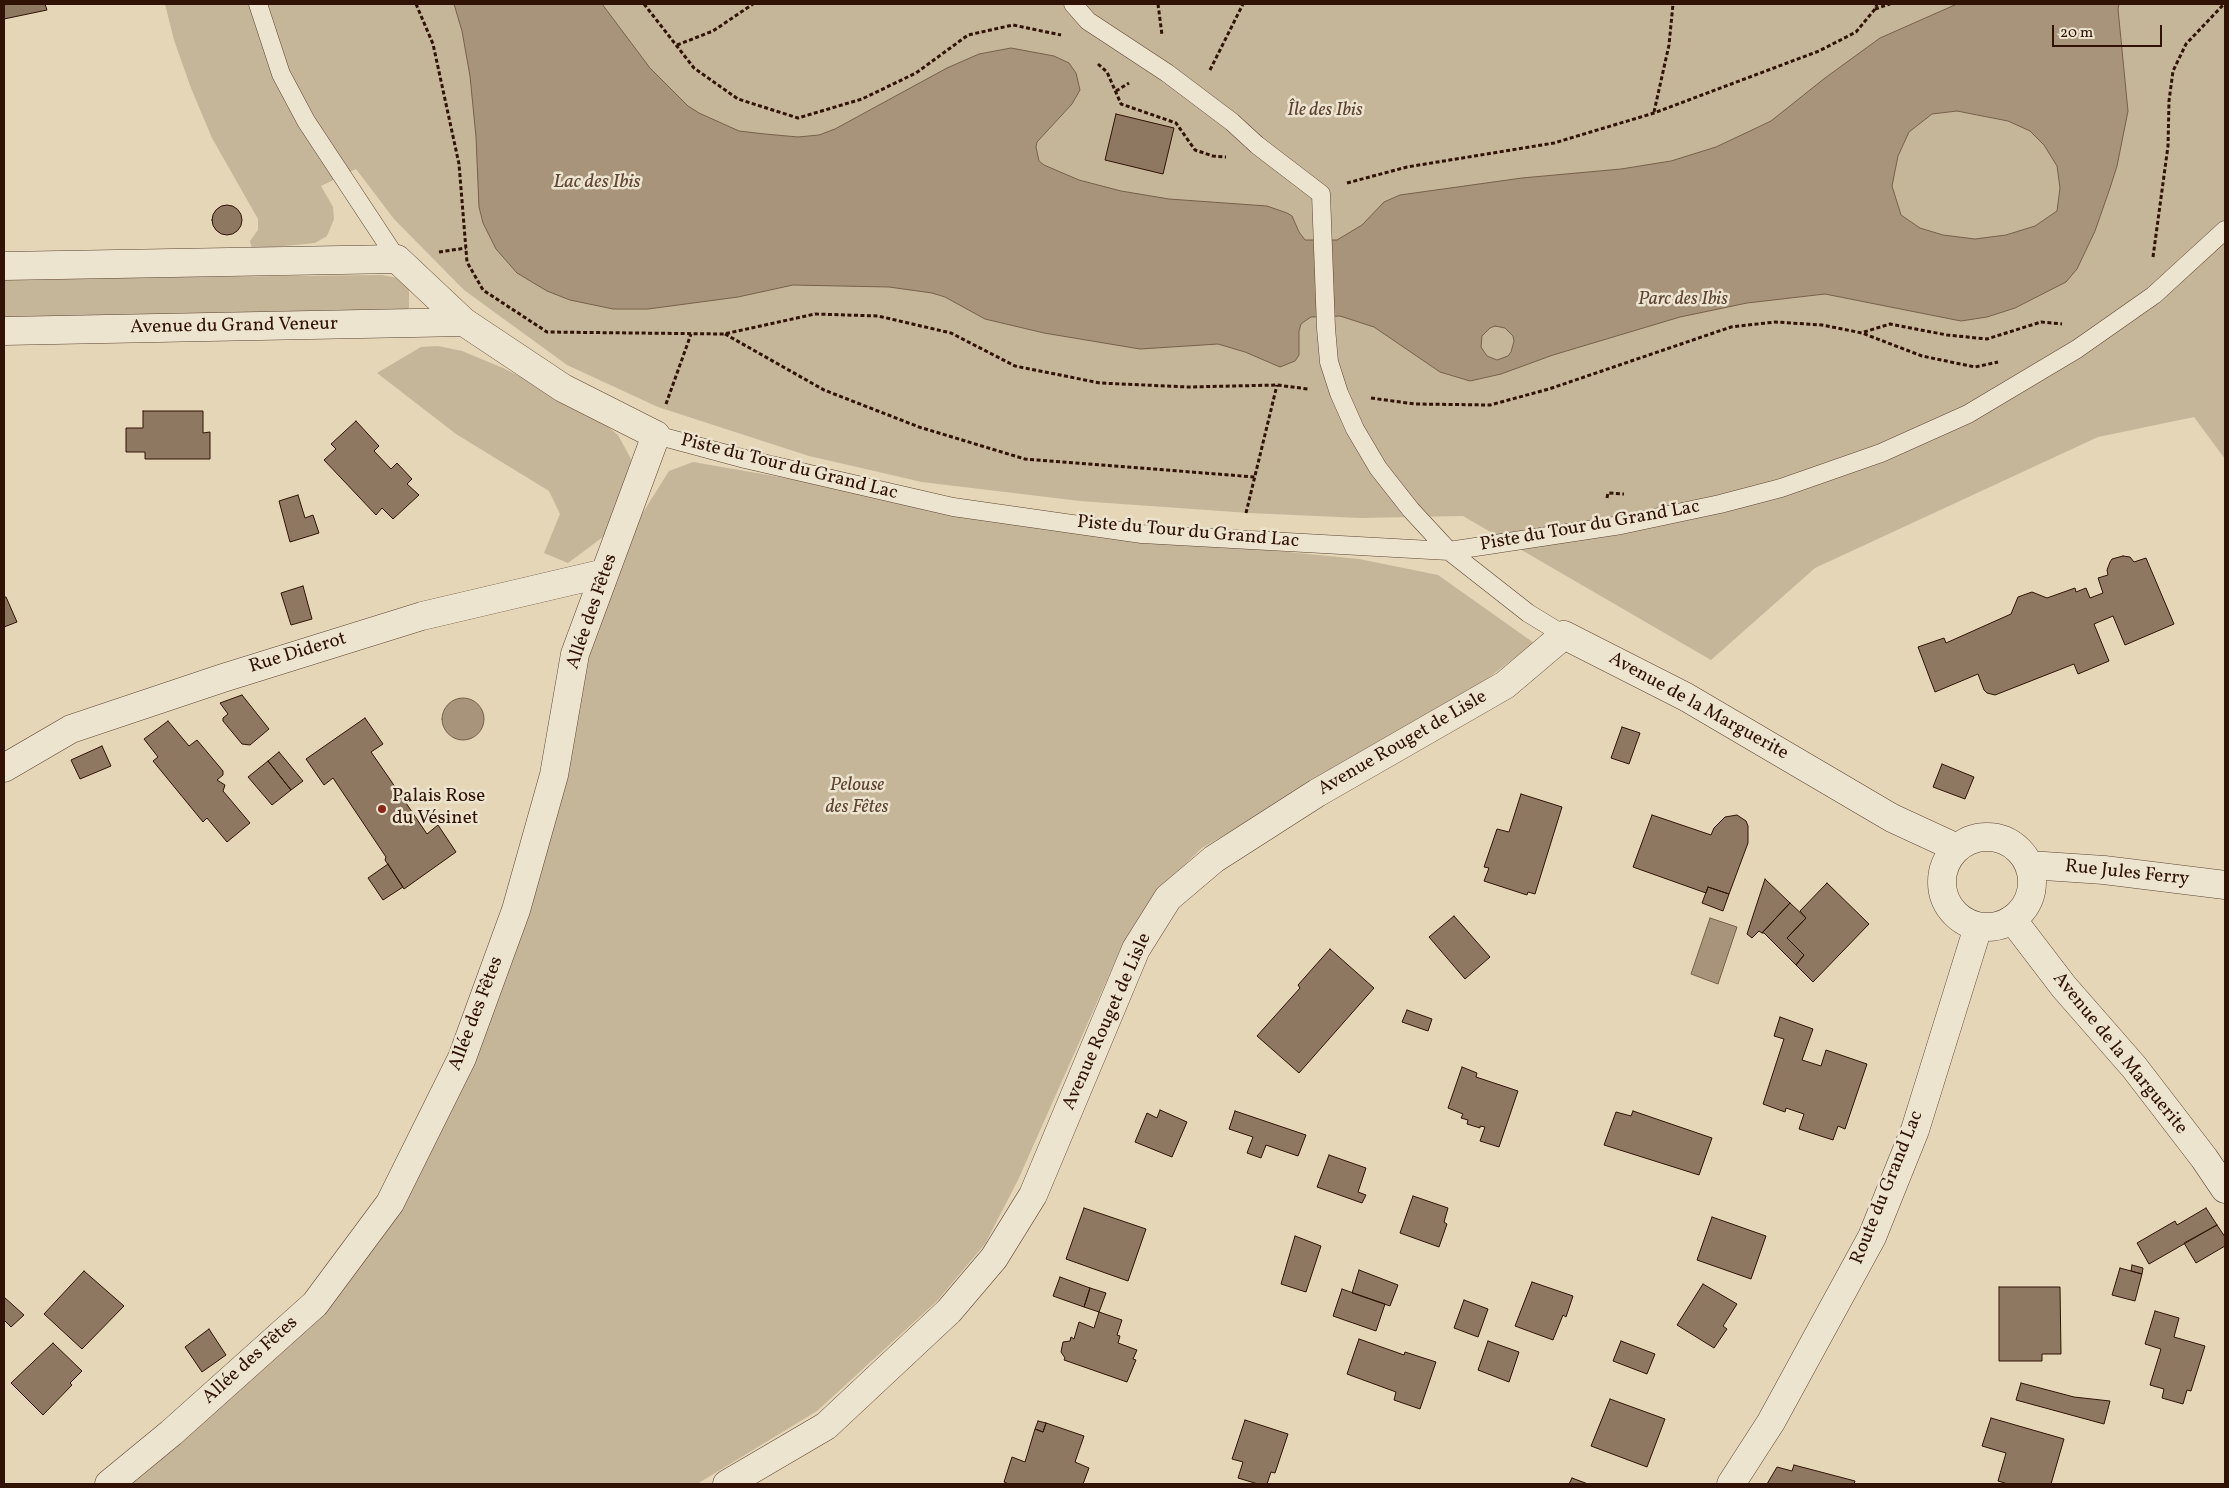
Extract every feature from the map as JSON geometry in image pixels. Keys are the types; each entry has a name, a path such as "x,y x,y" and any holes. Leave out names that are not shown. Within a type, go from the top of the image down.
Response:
{"street":[{"path":"4,266 397,259"},
{"name":"Piste du Tour du Grand Lac","path":"397,259 464,322 563,388 656,435"},
{"name":"Avenue du Grand Veneur","path":"4,331 464,322"},
{"name":"Allée des Fêtes","path":"109,1484 171,1433 315,1304 390,1203 462,1058 516,910 554,775 574,654 656,435"},
{"name":"Rue Diderot","path":"4,768 71,729 222,678 422,616 605,573"},
{"name":"Avenue de la Marguerite","path":"1564,635 1686,697 1892,818 1958,848"},
{"name":"Avenue Rouget de Lisle","path":"727,1484 826,1426 949,1310 994,1258 1033,1195 1136,949 1168,898 1214,859 1317,792 1504,685 1564,635"},
{"path":"1983,837 1997,838 2010,844 2021,853 2028,865 2032,880 2030,895 2023,909 2012,919 1996,927 1978,927 1963,920 1950,909 1943,894 1942,877 1947,861 1958,848 1970,841 1983,837"},
{"name":"Rue Jules Ferry","path":"2028,865 2104,870 2225,885"},
{"name":"Avenue de la Marguerite","path":"2012,919 2064,987 2134,1068 2204,1158 2225,1189"},
{"name":"Route du Grand Lac","path":"1731,1484 1776,1414 1872,1237 1915,1130 1978,927"}],"lane":[{"name":"Piste du Tour du Grand Lac","path":"258,4 282,74 306,121 397,259"},
{"path":"1073,4 1088,20 1163,69 1321,194"},
{"name":"Avenue de la Marguerite","path":"1321,194 1329,362 1355,430 1384,475 1411,510 1449,551 1528,613 1564,635"},
{"name":"Piste du Tour du Grand Lac","path":"656,435 745,459 953,507 1142,534 1449,551 1621,525 1720,504 1781,488 1881,453 1968,414 2076,349 2154,295 2225,230"}],"path":[{"path":"644,4 694,68 738,100 798,118 862,100 916,73 968,35 1013,25 1064,36"},
{"path":"677,45 713,31 753,4"},
{"path":"1196,95 1243,4"},
{"path":"1654,113 1669,45 1674,4"},
{"path":"1321,194 1354,180 1407,167 1554,143 1654,113 1819,51 1856,32 1875,10 1877,4"},
{"path":"1875,10 1890,4"},
{"path":"1093,60 1107,72 1121,104 1176,123 1194,150 1213,156 1232,157 1257,145"},
{"path":"1862,333 1890,324 1947,335 1986,339 2041,322 2068,325"},
{"path":"656,435 691,334"},
{"path":"724,334 824,390 919,427 1025,459 1255,477"},
{"path":"1239,540 1277,385"}],"green space":[{"name":"Parc des Ibis","path":"165,4 2225,4 2225,459 2194,417 2098,437 1815,568 1711,660 1463,516 1360,518 1249,513 1080,501 922,482 809,456 658,407 567,365 464,290 394,219 356,169 321,186 333,207 334,219 327,236 315,243 252,249 250,241 258,230 258,219 212,138 191,88 174,40"},
{"path":"382,275 398,278 409,287 409,308 398,316 4,320 4,279"},
{"path":"438,346 462,351 503,368 590,412 618,435 631,459 629,483 607,534 568,563 544,553 560,514 549,491 456,434 377,373 421,347"},
{"name":"Pelouse des Fêtes","path":"693,462 953,507 1237,547 1359,559 1438,575 1534,643 1475,688 1202,848 1154,894 1121,948 1018,1180 985,1244 937,1301 817,1411 697,1484 109,1484 315,1304 462,1058 605,573 669,471"}],"water":[{"name":"Lac des Ibis","path":"454,4 602,4 650,68 688,106 739,131 798,137 819,135 835,129 947,68 979,54 1011,48 1054,56 1069,63 1076,73 1080,90 1072,104 1037,142 1036,147 1039,161 1044,165 1079,180 1121,191 1169,199 1267,206 1292,216 1305,240 1337,240 1362,225 1384,202 1400,195 1522,178 1621,169 1671,161 1716,147 1771,121 1880,38 1957,4 2119,4 2128,111 2117,166 2110,188 2095,231 2077,269 2066,282 2015,308 1987,317 1961,321 1825,294 1747,303 1680,317 1553,355 1501,374 1470,381 1440,372 1374,327 1340,316 1311,317 1301,324 1299,331 1299,355 1295,361 1280,367 1245,352 1218,344 1140,349 1044,333 985,319 945,297 932,293 889,287 793,285 738,297 648,309 613,309 570,300 547,291 517,273 496,249 483,223 479,207 476,137 470,76 462,31","holes":["1957,111 2008,121 2030,131 2044,145 2057,166 2060,188 2057,211 2035,226 2006,235 1975,239 1943,235 1920,228 1901,215 1892,186 1898,156 1909,132 1932,114","1495,326 1505,328 1513,336 1514,341 1508,356 1497,360 1487,356 1481,347 1482,336"]},
{"path":"467,698 475,701 481,707 484,719 481,731 475,737 459,740 451,737 445,731 442,715 445,707 451,701"},
{"path":"1710,918 1737,927 1718,984 1691,974"}],"building":[{"path":"4,4 45,4 47,10 4,19"},
{"path":"1116,114 1174,128 1163,174 1105,160"},
{"path":"227,205 238,209 242,220 238,231 227,235 216,231 212,220 216,209"},
{"path":"143,411 203,411 203,433 210,432 210,459 145,459 145,452 126,452 126,428 143,428"},
{"path":"356,421 379,446 374,451 391,469 397,463 412,479 407,484 419,495 393,519 382,508 376,515 324,460 336,449 331,444"},
{"path":"298,495 305,518 313,515 319,533 290,542 279,501"},
{"path":"2123,556 2130,557 2134,562 2146,558 2174,624 2125,645 2113,616 2094,624 2109,661 2078,674 2074,664 1995,695 1984,690 1978,674 1935,692 1918,647 1944,638 1946,643 2011,614 2018,597 2032,592 2047,598 2075,588 2076,592 2086,588 2090,598 2103,593 2098,578 2108,575 2107,570 2112,559"},
{"path":"303,586 312,619 291,625 281,593"},
{"path":"4,597 6,597 17,622 4,627"},
{"path":"242,695 269,729 250,745 242,744 223,721 223,718 228,714 220,703"},
{"name":"Palais Rose du Vésinet","path":"365,718 383,744 371,752 427,834 438,825 456,852 404,889 385,860 386,857 333,778 324,785 306,759"},
{"path":"168,721 189,746 197,740 223,771 223,775 217,780 225,785 223,791 250,823 227,842 207,818 203,822 153,761 158,757 144,739"},
{"path":"1622,727 1640,733 1629,764 1611,758"},
{"path":"102,746 111,766 80,779 71,760"},
{"path":"279,752 303,781 291,790 268,761"},
{"path":"268,761 291,790 272,805 248,777"},
{"path":"1942,764 1974,777 1965,799 1933,787"},
{"path":"1521,794 1562,807 1535,894 1528,892 1527,895 1484,881 1489,868 1484,867 1497,829 1509,832"},
{"path":"1652,815 1711,835 1714,828 1725,817 1737,815 1746,821 1748,826 1748,843 1729,894 1708,887 1706,893 1633,867"},
{"path":"388,864 403,887 383,900 368,878"},
{"path":"1765,879 1790,903 1762,933 1759,931 1752,938 1747,934"},
{"path":"1827,883 1869,924 1813,982 1796,965 1804,955 1787,938 1806,918 1800,911"},
{"path":"1708,887 1729,894 1723,911 1702,903"},
{"path":"1790,903 1806,918 1787,938 1804,955 1796,965 1762,933"},
{"path":"1454,916 1490,957 1465,979 1429,937"},
{"path":"1330,949 1374,988 1299,1073 1257,1036 1300,988 1298,985"},
{"path":"1407,1010 1432,1019 1428,1031 1402,1022"},
{"path":"1780,1017 1813,1029 1802,1060 1821,1066 1826,1050 1867,1064 1845,1129 1838,1126 1833,1140 1799,1129 1804,1114 1786,1108 1785,1112 1763,1104 1784,1039 1774,1036"},
{"path":"1462,1067 1477,1073 1476,1077 1518,1091 1499,1147 1480,1141 1485,1127 1480,1126 1480,1128 1467,1124 1468,1120 1461,1118 1463,1114 1448,1108"},
{"path":"1160,1110 1187,1122 1172,1157 1135,1142 1147,1113 1157,1118"},
{"path":"1235,1111 1306,1135 1298,1156 1266,1145 1261,1158 1247,1153 1253,1137 1229,1129"},
{"path":"1633,1111 1712,1138 1699,1175 1604,1145 1616,1112 1631,1116"},
{"path":"1329,1155 1366,1168 1358,1192 1366,1195 1362,1203 1317,1187"},
{"path":"1413,1196 1448,1208 1444,1222 1447,1224 1439,1247 1400,1233"},
{"path":"1084,1208 1146,1229 1128,1281 1066,1259"},
{"path":"2206,1208 2217,1225 2149,1264 2137,1243 2175,1221 2177,1225"},
{"path":"1712,1217 1766,1236 1751,1279 1697,1260"},
{"path":"2217,1225 2225,1237 2225,1246 2196,1263 2184,1243"},
{"path":"1295,1236 1321,1246 1306,1292 1281,1284"},
{"path":"2132,1265 2143,1268 2142,1274 2131,1271"},
{"path":"2120,1268 2142,1274 2135,1301 2112,1295"},
{"path":"1359,1270 1398,1285 1390,1306 1352,1293"},
{"path":"84,1271 124,1306 82,1349 44,1314"},
{"path":"1060,1277 1090,1288 1084,1307 1053,1296"},
{"path":"1532,1282 1573,1296 1566,1317 1563,1315 1553,1340 1515,1326"},
{"path":"1703,1284 1737,1304 1723,1326 1727,1329 1714,1348 1677,1325"},
{"path":"1999,1287 2060,1287 2061,1354 2042,1354 2042,1361 1999,1361"},
{"path":"1090,1288 1106,1293 1099,1312 1084,1307"},
{"path":"1342,1289 1385,1304 1376,1331 1333,1316"},
{"path":"4,1297 24,1315 11,1327 4,1320"},
{"path":"1464,1300 1488,1309 1478,1337 1454,1328"},
{"path":"2155,1311 2179,1318 2174,1337 2205,1346 2191,1391 2187,1390 2183,1404 2162,1398 2164,1389 2150,1385 2161,1349 2145,1344"},
{"path":"1099,1312 1122,1320 1117,1335 1120,1336 1118,1343 1137,1350 1133,1359 1136,1360 1127,1382 1064,1360 1065,1358 1061,1352 1063,1342 1070,1341 1071,1337 1074,1339 1079,1322 1094,1328"},
{"path":"209,1329 226,1355 202,1372 185,1347"},
{"path":"1359,1339 1404,1355 1405,1352 1436,1362 1420,1409 1394,1400 1396,1392 1347,1374"},
{"path":"1488,1341 1519,1352 1509,1382 1478,1370"},
{"path":"1621,1341 1655,1354 1647,1374 1613,1361"},
{"path":"53,1343 82,1371 70,1383 72,1385 43,1415 11,1383"},
{"path":"2021,1383 2074,1397 2110,1401 2104,1424 2016,1400"},
{"path":"1610,1399 1665,1419 1647,1467 1591,1446"},
{"path":"1991,1418 2064,1439 2051,1484 2008,1484 1998,1481 2006,1453 1982,1446"},
{"path":"1245,1420 1288,1434 1275,1473 1271,1472 1267,1484 1258,1484 1238,1478 1243,1462 1232,1459"},
{"path":"1038,1421 1046,1423 1043,1432 1035,1429"},
{"path":"1046,1423 1084,1436 1075,1462 1089,1468 1083,1484 1009,1484 1004,1482 1012,1457 1025,1462 1035,1429 1043,1432"},
{"path":"1794,1465 1855,1481 1854,1484 1767,1484 1777,1467 1792,1471"},
{"path":"1572,1478 1588,1484 1569,1484"}],"place":[{"name":"Palais Rose du Vésinet","path":"382,809"}],"park label":[{"name":"Île des Ibis","path":"1325,112"}]}
